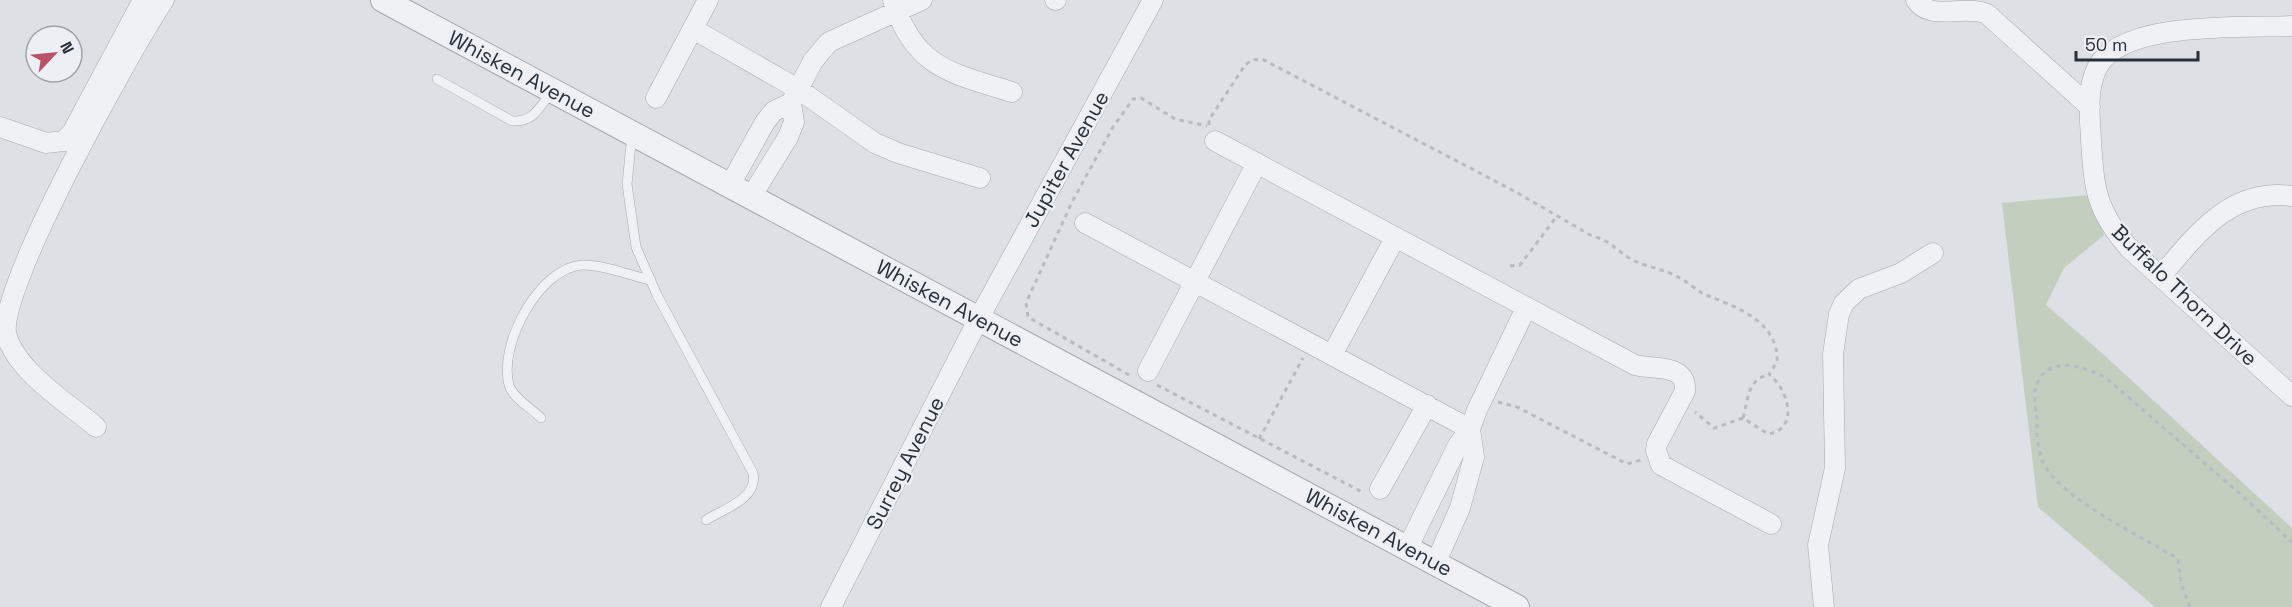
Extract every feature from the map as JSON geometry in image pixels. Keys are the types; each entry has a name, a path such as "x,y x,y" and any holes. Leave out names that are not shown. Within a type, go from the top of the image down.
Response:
{"street":[{"path":"0,127 46,143 64,141 73,131 143,0"},
{"path":"96,427 50,391 18,358 7,338 5,318 32,240 48,205 134,44 165,0"},
{"name":"Whisken Avenue","path":"383,0 1517,607"},
{"path":"656,98 708,0"},
{"path":"741,191 774,160 794,122 795,96 813,61 829,42 894,6 922,0"},
{"name":"Jupiter Avenue","path":"979,318 1153,0"},
{"path":"1917,0 1926,10 1933,12 1970,9 1987,14 2090,106"},
{"path":"894,6 907,33 927,58 945,71 1012,92"},
{"name":"Buffalo Thorn Drive","path":"2292,26 2182,31 2135,39 2114,48 2098,66 2090,86 2093,166 2102,213 2112,229 2130,249 2292,396"},
{"path":"693,29 795,96 875,143 898,153 980,178"},
{"path":"741,191 752,145 774,111 795,96"},
{"path":"1212,134 1257,163 1635,365 1667,369 1679,374 1685,384 1680,403 1656,450 1661,465 1771,524"},
{"path":"752,145 774,160"},
{"path":"1145,378 1257,163"},
{"path":"2161,276 2206,224 2219,213 2245,200 2261,196 2292,196"},
{"path":"1085,223 1470,429"},
{"path":"1332,355 1395,238"},
{"path":"1824,607 1818,545 1835,468 1833,354 1839,314 1844,303 1858,289 1901,273 1933,253"},
{"path":"1408,548 1458,445 1470,429 1484,394 1526,308"},
{"name":"Surrey Avenue","path":"831,607 979,318"},
{"path":"1380,489 1426,405"},
{"path":"1436,562 1460,508 1474,457 1470,429"}],"lane":[{"path":"437,79 512,121 524,122 532,118 552,90"},
{"path":"632,132 627,184 636,247 651,280 753,473 752,488 744,498 706,520"},
{"path":"541,418 512,392 508,384 510,347 522,318 547,280 566,269 582,265 651,280"}],"path":[{"path":"1212,134 1209,120 1245,65 1252,60 1262,59 1592,236 1605,238 1634,261 1673,275 1702,293 1758,320 1776,347 1777,362 1769,374 1755,380 1750,386 1743,418"},
{"path":"1212,134 1175,119 1141,98 1133,99 1113,127 1072,202 1026,303 1029,317 1362,492 1372,495 1380,489"},
{"path":"1510,266 1520,265 1557,216"},
{"path":"1259,439 1311,344"},
{"path":"2190,607 2181,583 2178,559 2065,490 2044,464 2038,440 2035,388 2042,374 2052,367 2073,365 2088,368 2106,378 2292,542"},
{"path":"1743,418 1768,434 1781,429 1786,422 1788,406 1785,396 1780,385 1769,374"},
{"path":"1484,394 1503,405 1517,407 1627,464 1642,459 1656,450"},
{"path":"1680,403 1714,428 1743,418"}],"green space":[{"path":"2089,195 2104,235 2064,268 2046,305 2103,354 2292,528 2292,607 2155,607 2038,507 2002,203"}]}
